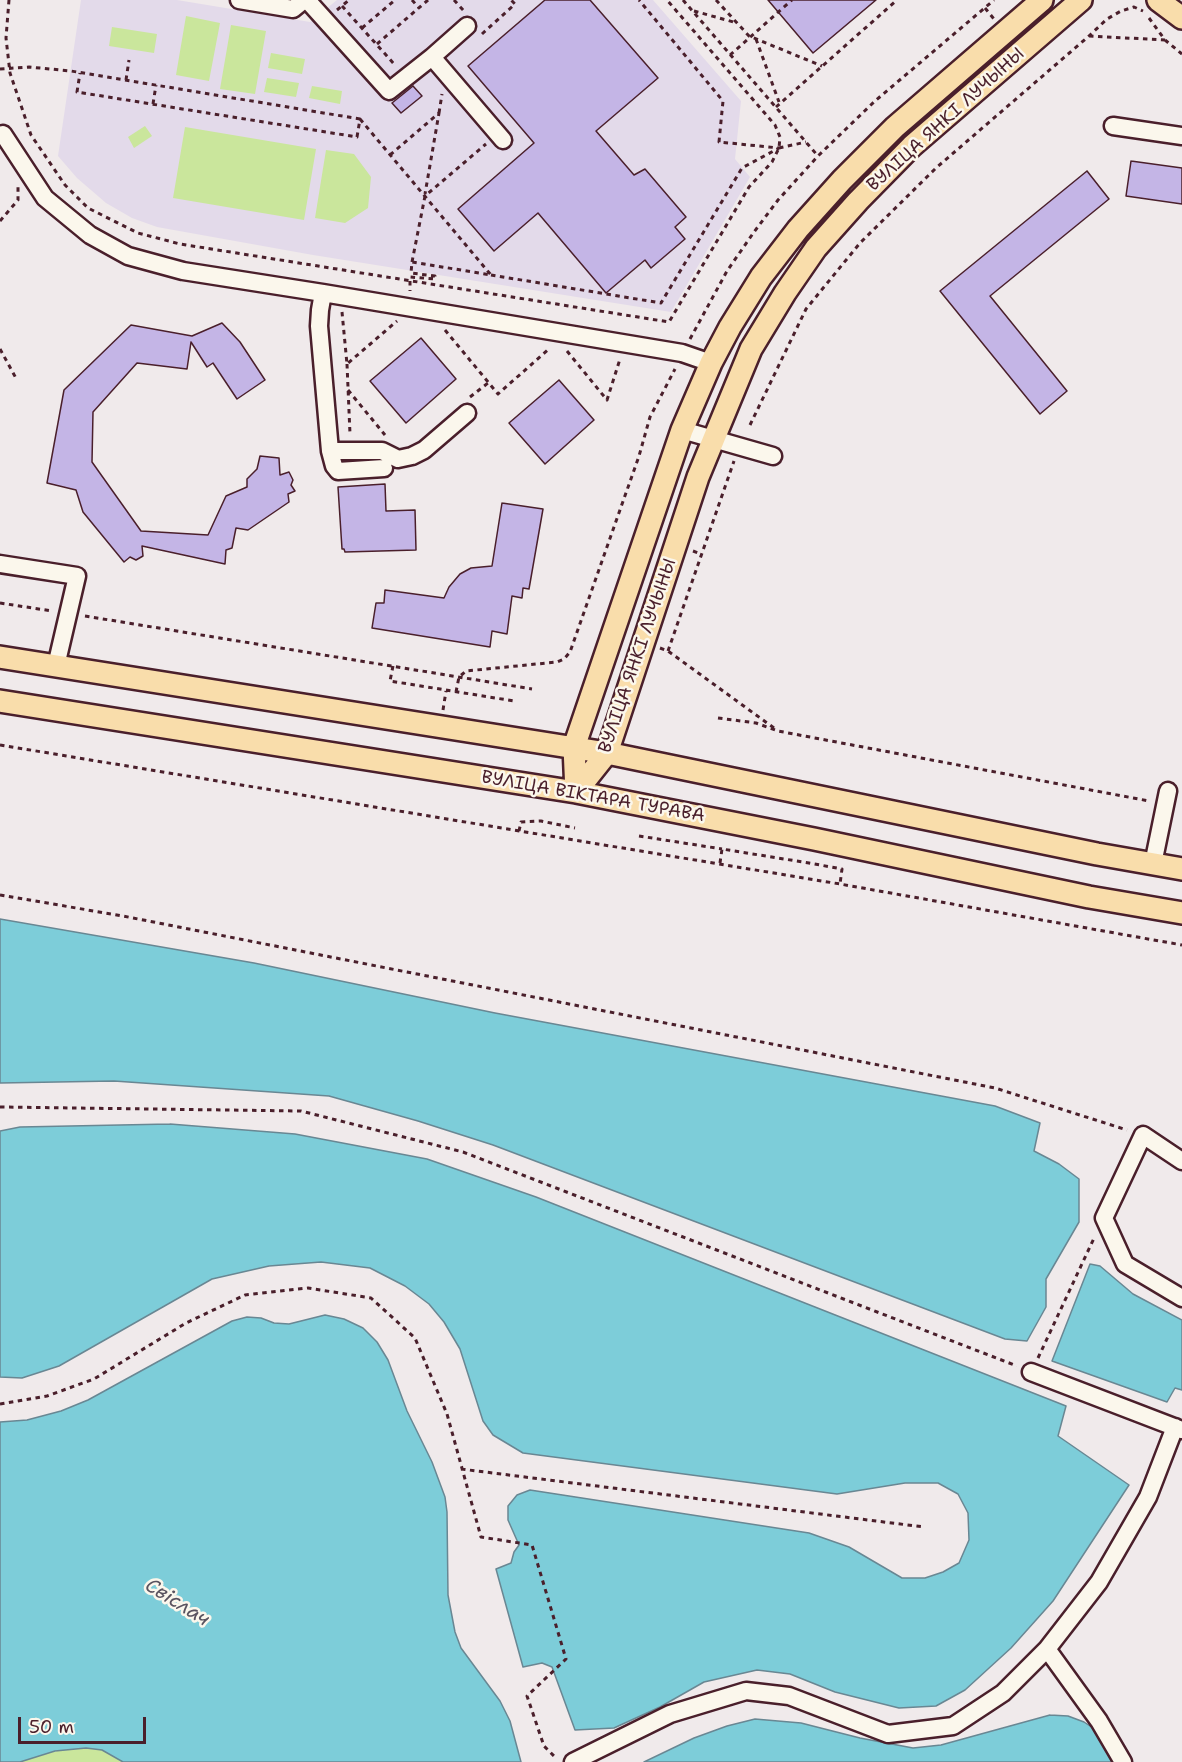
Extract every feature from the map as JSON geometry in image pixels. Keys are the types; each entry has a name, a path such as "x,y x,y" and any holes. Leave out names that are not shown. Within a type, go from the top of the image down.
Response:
{"main road":[{"name":"ВУЛІЦА ЯНКІ ЛУЧЫНЫ","path":"576,792 574,747 682,430 711,363 730,327 760,277 798,229 835,188 895,127 1042,0"},
{"name":"ВУЛІЦА ЯНКІ ЛУЧЫНЫ","path":"576,792 607,753 698,477 751,349 785,293 816,248 912,146 1081,0"},
{"path":"1158,0 1182,18"},
{"path":"0,657 574,747 1097,854 1182,869"},
{"name":"ВУЛІЦА ВІКТАРА ТУРАВА","path":"0,701 576,792 1089,897 1182,913"}],"street":[{"path":"239,0 293,9 306,0 389,92 432,57 471,33"},
{"path":"432,57 500,137"},
{"path":"1113,126 1182,136"},
{"path":"1,132 45,198 90,235 128,256 183,271 682,353 711,363"},
{"path":"323,293 319,326 330,452 334,466 338,471 384,468"},
{"path":"330,452 382,451 398,459 412,456 424,450 467,413"},
{"path":"682,430 773,456"},
{"path":"0,564 77,576 57,666"},
{"path":"1153,864 1166,798"},
{"path":"1182,1161 1143,1135 1104,1218 1125,1264 1182,1298"},
{"path":"573,1762 670,1713 746,1691 789,1696 888,1734 953,1726 1003,1693 1047,1649 1099,1582 1148,1497 1179,1429 1031,1372"},
{"path":"1047,1649 1099,1721 1123,1762"}],"path":[{"path":"9,0 6,38 10,68 31,135 65,185 88,208 138,233 180,244 669,322 750,187 767,170 779,148 780,136 775,125 667,0"},
{"path":"362,28 395,0"},
{"path":"412,0 419,8"},
{"path":"376,44 428,0"},
{"path":"471,33 515,4 511,0"},
{"path":"639,0 723,101 719,142 779,148"},
{"path":"683,0 818,156"},
{"path":"716,0 749,36 822,66"},
{"path":"730,55 792,0"},
{"path":"776,107 897,0"},
{"path":"342,6 406,78"},
{"path":"750,425 806,309 860,243 936,168 1107,19 1134,7 1144,12 1165,40 1182,54"},
{"path":"985,8 990,15"},
{"path":"692,11 737,23"},
{"path":"1089,36 1165,40"},
{"path":"756,39 780,103"},
{"path":"126,80 129,60"},
{"path":"0,69 29,67 80,73 360,119 357,137 77,92 80,73"},
{"path":"412,262 447,74"},
{"path":"153,104 156,85"},
{"path":"390,155 439,113"},
{"path":"425,196 500,137"},
{"path":"491,276 661,303 742,168 779,148 806,142"},
{"path":"0,349 17,380"},
{"path":"347,364 350,439"},
{"path":"348,390 387,438 378,438"},
{"path":"734,460 668,651 778,731"},
{"path":"0,603 532,688"},
{"path":"393,666 390,681 514,701"},
{"path":"456,692 459,677"},
{"path":"718,718 756,723 778,731 1166,798"},
{"path":"0,745 840,884 1182,945"},
{"path":"519,831 521,822 541,821 575,828"},
{"path":"639,836 842,869 840,884"},
{"path":"720,864 722,849"},
{"path":"0,895 146,921 994,1088 1143,1135"},
{"path":"0,1107 301,1111 463,1152 1031,1372 1104,1218"},
{"path":"0,1404 47,1396 94,1379 186,1323 244,1295 308,1288 371,1298 415,1338 447,1414 481,1537 532,1545 566,1659 527,1696 544,1746 561,1762"},
{"path":"462,1469 924,1527"}],"shaded area":[{"path":"81,0 177,0 310,22 337,0 653,0 741,101 735,159 750,177 671,312 313,255 157,227 132,218 106,203 77,178 58,156"}],"green space":[{"path":"186,16 220,23 209,81 176,75"},
{"path":"231,25 266,31 255,94 220,89"},
{"path":"112,27 157,34 154,53 109,46"},
{"path":"271,53 305,59 302,74 268,68"},
{"path":"267,78 299,83 296,97 264,92"},
{"path":"312,86 342,91 340,104 309,98"},
{"path":"145,126 152,136 134,148 128,137"},
{"path":"185,127 316,149 304,220 173,198"},
{"path":"326,150 354,154 371,177 368,208 345,223 315,218"},
{"path":"70,1748 102,1750 123,1762 20,1762"}],"water":[{"path":"0,919 254,963 495,1013 995,1106 1040,1123 1034,1151 1059,1164 1079,1179 1079,1222 1046,1279 1046,1307 1027,1341 1005,1339 493,1145 329,1096 114,1081 0,1083"},
{"path":"170,1124 295,1134 427,1159 536,1197 1066,1406 1058,1436 1129,1485 1053,1601 1011,1648 965,1690 936,1706 899,1708 835,1692 790,1674 757,1670 704,1682 660,1707 614,1728 575,1730 552,1667 542,1663 523,1667 496,1569 511,1563 519,1545 508,1520 508,1506 517,1495 530,1490 809,1533 849,1547 902,1578 925,1578 959,1563 969,1540 968,1513 958,1494 938,1483 905,1483 837,1494 523,1453 493,1435 483,1421 460,1349 444,1322 429,1304 405,1286 370,1268 321,1262 269,1266 212,1279 59,1366 22,1378 0,1377 0,1131 20,1127"},
{"path":"1090,1264 1100,1266 1133,1294 1182,1320 1182,1390 1175,1388 1167,1402 1052,1361"},
{"name":"Свіслач","path":"325,1315 344,1319 363,1328 377,1342 388,1360 407,1411 432,1462 445,1497 448,1595 455,1632 461,1648 500,1701 510,1721 521,1762 123,1762 102,1750 86,1748 55,1751 20,1762 0,1762 0,1422 27,1420 61,1411 88,1400 232,1321 247,1317 289,1324"},
{"path":"1050,1715 1068,1716 1096,1730 1120,1762 644,1762 694,1738 755,1719 801,1723 913,1748 941,1745"}],"building":[{"path":"545,0 590,0 658,78 596,131 634,175 645,169 686,217 675,227 685,239 651,268 645,260 606,293 538,213 494,251 458,209 534,143 468,66"},
{"path":"768,0 876,0 813,53"},
{"path":"413,86 422,96 401,113 392,103"},
{"path":"1131,161 1182,168 1182,204 1126,196"},
{"path":"1087,171 1109,199 990,296 1067,391 1040,414 940,291"},
{"path":"222,323 240,342 265,380 237,399 213,363 207,367 191,342 187,369 137,363 93,412 92,462 141,531 208,535 226,496 247,487 247,479 257,469 260,456 279,458 280,475 289,472 293,480 291,485 295,491 288,494 289,502 248,530 236,528 232,548 226,550 225,564 142,546 143,556 136,560 130,557 124,562 83,512 76,490 47,483 64,390 131,325 192,336"},
{"path":"421,338 456,379 406,423 370,381"},
{"path":"559,380 594,420 545,464 509,423"},
{"path":"385,484 386,511 415,510 416,550 345,552 342,549 338,487"},
{"path":"502,503 543,509 529,589 523,588 522,598 512,596 507,634 492,631 490,647 372,628 376,603 384,603 385,590 444,598 449,587 460,574 471,568 492,566"}]}
